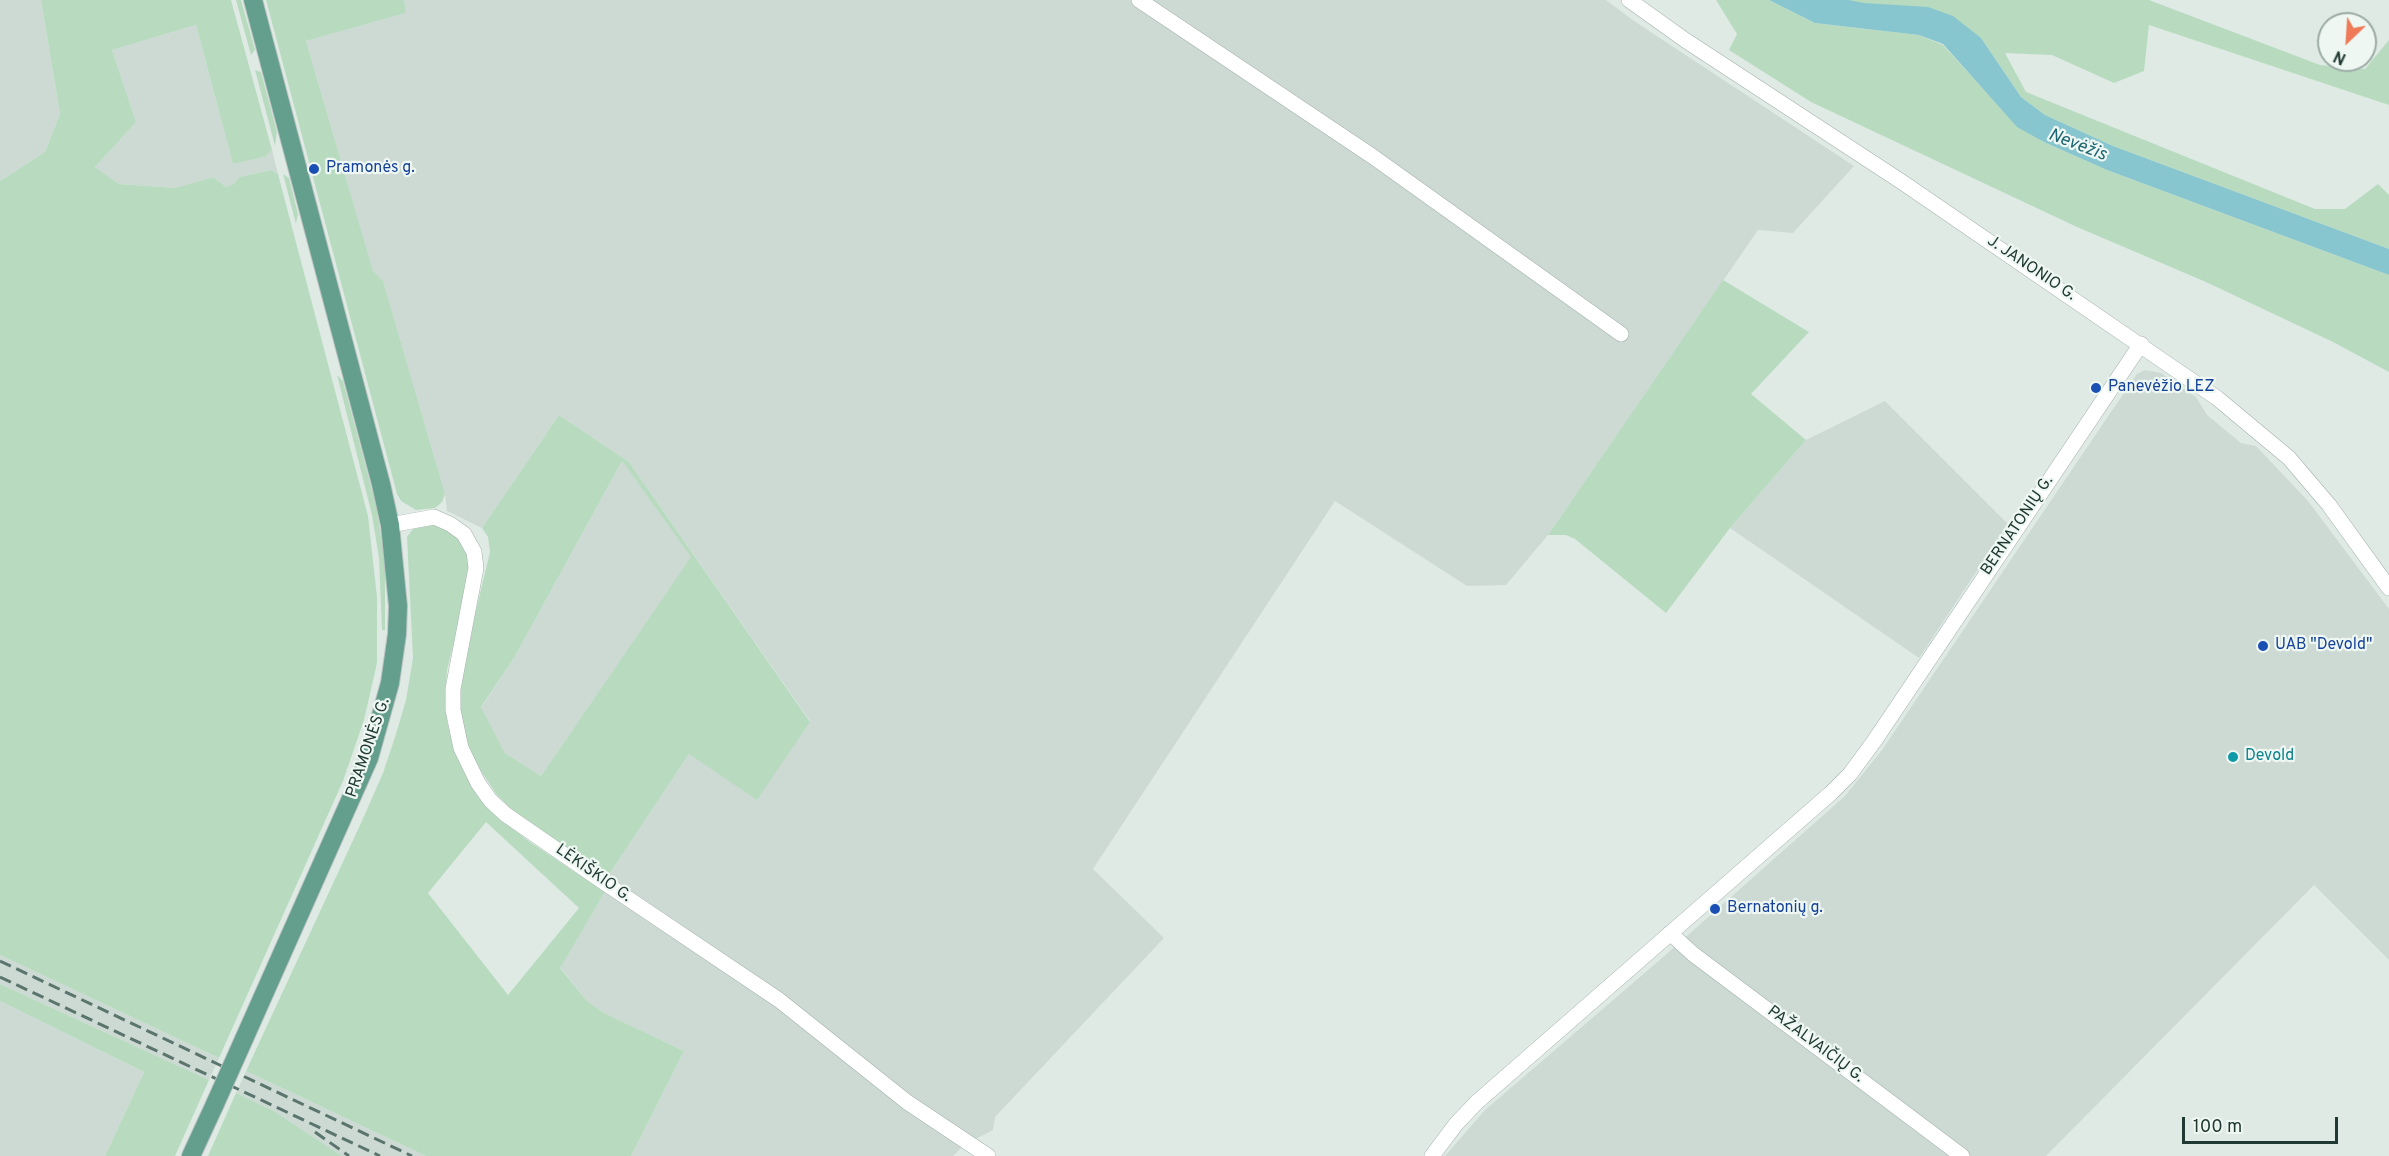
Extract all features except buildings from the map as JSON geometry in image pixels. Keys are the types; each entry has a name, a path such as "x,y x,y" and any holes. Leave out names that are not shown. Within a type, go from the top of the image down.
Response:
{"main road":[{"name":"PRAMONĖS G.","path":"191,1156 357,788 379,727 390,683 397,634 397,584 390,525 381,484 253,0"}],"street":[{"path":"1139,0 1363,150 1621,334"},
{"name":"J. JANONIO G.","path":"1629,0 1685,40 1858,153 2141,344 2217,398 2289,458 2329,505 2389,588"},
{"name":"BERNATONIŲ G.","path":"1432,1156 1456,1124 1477,1102 1831,793 1857,766 2141,344"},
{"name":"LĖKIŠKIO G.","path":"390,525 434,517 464,534 474,552 476,568 453,689 453,710 461,748 478,783 490,800 602,881 779,1000 907,1101 988,1156"},
{"name":"PAŽALVAIČIŲ G.","path":"1670,933 1701,960 1962,1156"}],"shaded area":[{"path":"0,0 41,0 60,114 45,152 0,181"},
{"path":"404,0 1606,0 1634,21 1854,166 1793,233 1758,230 1548,535 1506,585 1467,586 1335,501 1093,869 1164,938 995,1117 993,1130 964,1145 953,1156 631,1156 684,1051 604,1013 587,1001 560,967 605,892 608,876 689,754 810,721 629,462 559,415 482,528 447,511 445,494 383,282 373,272 306,41 406,13"},
{"path":"196,25 233,164 265,157 272,150 278,174 271,170 239,177 235,184 226,187 213,177 175,188 119,184 95,167 136,122 112,50"},
{"name":"Panevėžio LEZ","path":"2145,370 2161,373 2196,397 2207,415 2241,443 2256,446 2308,501 2389,609 2389,960 2314,885 2046,1156 1445,1156 1485,1110 1845,796 1882,750 2137,374"},
{"path":"1885,401 2008,524 1919,658 1730,528 1806,440"},
{"path":"622,461 692,557 541,776 505,753 481,708 514,658"},
{"path":"0,955 219,1058 209,1080 0,984"},
{"path":"0,1001 144,1072 105,1156 0,1156"},
{"path":"246,1071 426,1156 342,1156 274,1111 236,1093"}],"green space":[{"path":"41,0 231,0 272,150 265,157 233,164 196,25 112,50 136,122 95,167 119,184 175,188 213,177 226,187 234,184 239,177 271,170 278,174 368,516 377,597 377,663 364,720 343,781 219,1058 0,955 0,181 45,152 60,114"},
{"path":"236,0 241,0 255,50 251,55"},
{"path":"266,0 404,0 406,13 306,41 373,271 383,281 445,494 442,502 435,508 416,510 401,501 397,494"},
{"path":"1716,0 1769,0 1815,23 1919,35 1943,45 2017,126 2044,142 2107,170 2389,275 2389,372 2333,342 2206,282 2077,227 1811,102 1729,50 1737,34"},
{"path":"1849,0 2149,0 2317,64 2317,72 2377,72 2377,54 2389,40 2389,105 2149,25 2144,71 2114,83 2052,55 2005,53 2026,92 2315,209 2345,209 2378,184 2389,195 2389,249 2113,146 2045,115 2021,97 1981,38"},
{"path":"255,70 261,72 277,132 275,146"},
{"path":"283,174 289,178 298,214 296,224"},
{"path":"1723,280 1809,332 1751,394 1806,440 1730,528 1666,613 1575,539 1566,535 1548,535"},
{"path":"337,375 343,381 377,509 385,565 385,630 382,630 379,558 372,515"},
{"path":"559,415 629,462 810,722 757,800 689,754 608,876 519,817 497,795 477,765 466,739 459,705 461,673 490,552 488,537 482,528","holes":["622,461 691,557 541,776 505,753 481,707 514,658"]},
{"path":"424,524 447,528 459,537 470,561 464,600 447,670 445,698 453,748 463,770 476,794 496,816 530,842 605,892 560,968 587,1001 604,1013 684,1051 631,1156 426,1156 246,1071 361,823 383,773 396,734 406,700 413,658 407,537 413,529","holes":["486,822 579,908 508,995 428,893"]},
{"path":"0,984 209,1080 175,1156 105,1156 144,1072 0,1001"},
{"path":"236,1093 274,1111 342,1156 208,1156"}],"water":[{"name":"Nevėžis","path":"1769,0 1849,0 1928,7 1953,16 1981,38 2021,97 2045,115 2113,146 2389,249 2389,275 2107,170 2044,142 2017,127 1943,44 1919,35 1815,23"}],"railway":[{"path":"0,961 412,1156"},
{"path":"0,977 380,1156"},
{"path":"315,1132 349,1156"}],"place":[{"name":"Pramonės g.","path":"314,169"},
{"name":"Panevėžio LEZ","path":"2096,388"},
{"name":"UAB \"Devold\"","path":"2263,646"},
{"name":"Devold","path":"2233,757"},
{"name":"Bernatonių g.","path":"1715,909"}]}
